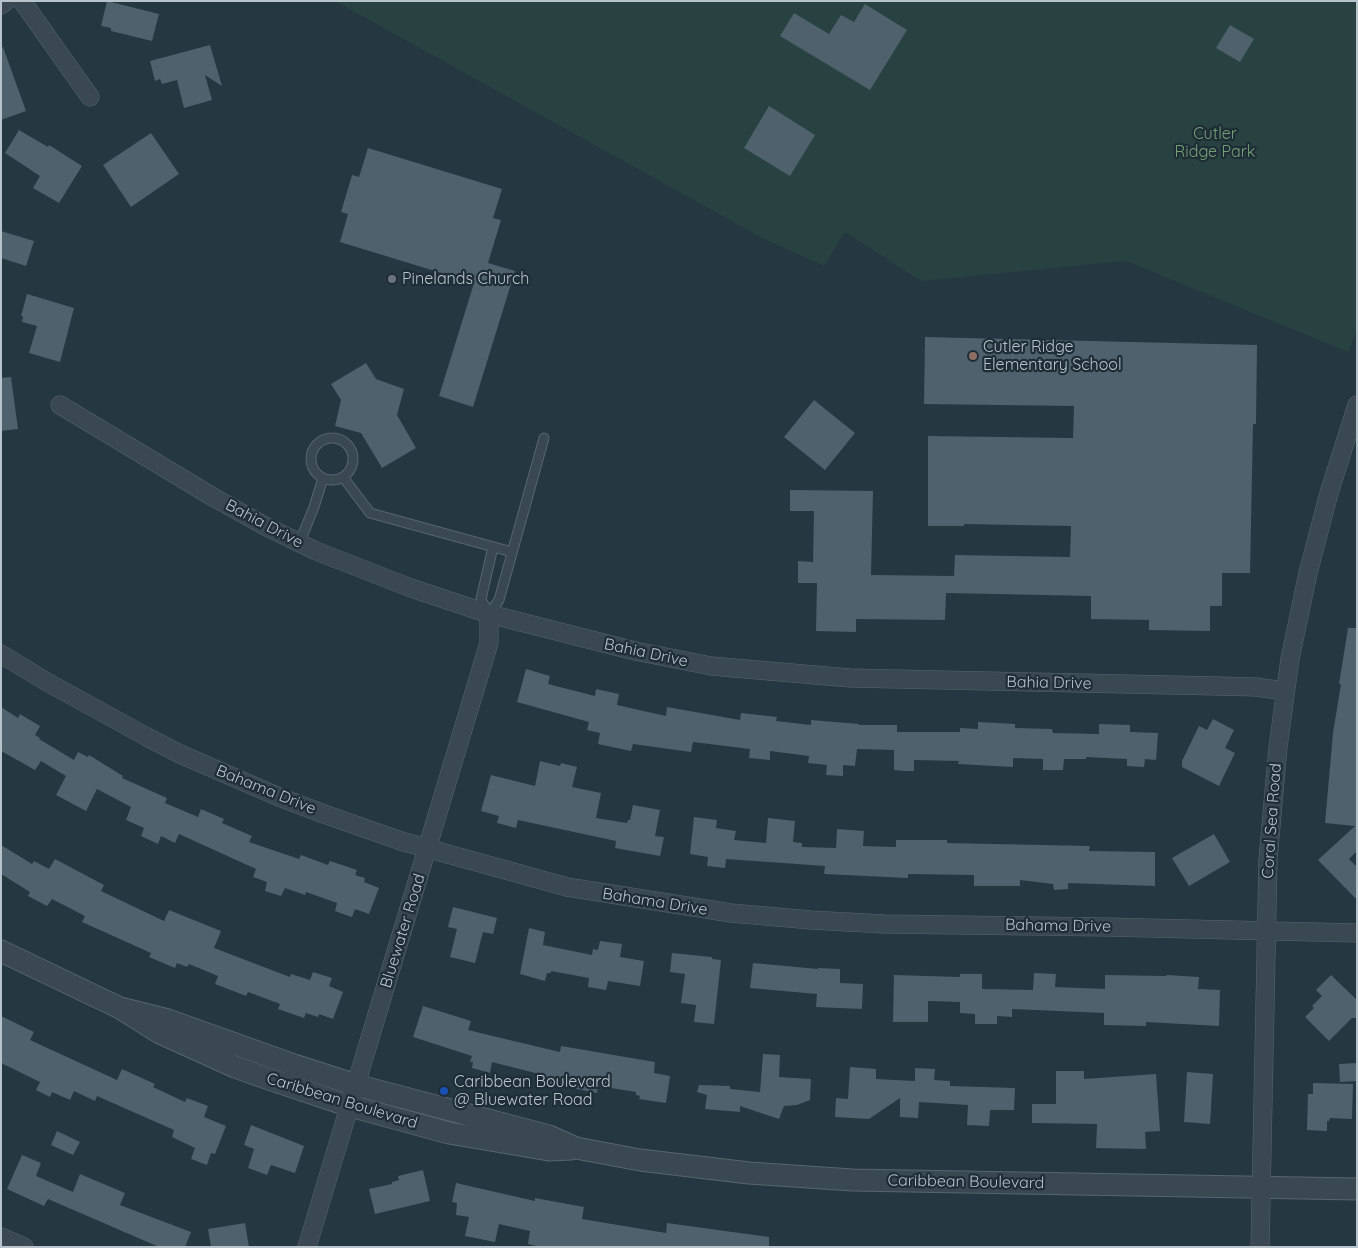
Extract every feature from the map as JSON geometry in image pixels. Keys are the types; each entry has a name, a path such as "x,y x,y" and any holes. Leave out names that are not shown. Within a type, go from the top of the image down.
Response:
{"street":[{"path":"1,4 6,1"},
{"path":"22,1 90,97"},
{"name":"Bahia Drive","path":"60,405 213,497 299,544 411,588 489,614 634,652 711,666 850,678 1255,687 1285,691"},
{"name":"Coral Sea Road","path":"1260,1247 1266,930 1272,800 1285,691 1296,632 1331,484 1357,405"},
{"name":"Bluewater Road","path":"307,1247 489,643 489,614"},
{"name":"Bahama Drive","path":"1,654 116,720 202,763 324,814 428,849 567,887 731,913 884,924 1357,933"},
{"name":"Caribbean Boulevard","path":"1,951 120,1008 160,1033 235,1066 350,1106 469,1137 549,1150 576,1148"},
{"name":"Caribbean Boulevard","path":"120,1008 168,1020 356,1085 549,1136 576,1148 640,1160 700,1168 817,1178 889,1181 1357,1189"},
{"path":"1,1237 24,1247"}],"lane":[{"path":"331,437 338,438 344,441 353,453 352,467 349,473 336,480 323,478 317,475 313,469 310,455 318,443 331,437"},
{"path":"493,547 481,599 489,614 499,600 544,438"},
{"path":"343,477 370,513 512,552"},
{"path":"299,544 323,478"}],"green space":[{"name":"Cutler Ridge Park","path":"335,1 1357,1 1357,330 1348,352 1126,261 921,281 845,232 824,266 764,239"}],"building":[{"path":"107,1 159,14 152,41 111,31 111,28 101,26"},
{"path":"865,4 907,30 870,90 780,36 794,13 829,34 841,15 854,22"},
{"path":"1230,25 1254,39 1240,62 1216,48"},
{"path":"210,45 222,86 205,75 212,100 184,108 177,80 162,84 160,79 155,81 150,61"},
{"path":"3,47 26,111 1,120 1,48"},
{"path":"769,106 815,135 790,176 744,148"},
{"path":"19,130 48,147 49,145 82,166 59,203 33,188 40,176 5,153"},
{"path":"151,133 179,174 131,207 103,165"},
{"path":"368,148 502,189 493,218 501,220 488,263 515,271 473,407 439,396 474,283 340,242 348,214 341,212 352,175 359,177"},
{"path":"1,231 34,241 26,266 1,258"},
{"path":"27,294 74,308 60,362 29,353 37,326 22,322 23,316 21,316"},
{"path":"925,337 1257,345 1256,424 1253,424 1250,573 1222,573 1222,606 1210,606 1210,631 1149,630 1149,620 1091,619 1091,596 946,593 945,620 856,619 856,632 816,631 817,583 798,583 798,561 813,562 814,511 790,511 790,490 873,491 871,575 954,576 955,555 1070,557 1071,526 964,524 964,526 928,526 928,436 1073,438 1074,406 924,404"},
{"path":"366,363 376,379 404,389 397,415 416,448 382,468 361,433 335,426 341,400 331,384"},
{"path":"11,377 18,429 1,431 1,378"},
{"path":"814,400 855,433 825,470 784,437"},
{"path":"1348,628 1357,628 1357,851 1349,859 1357,867 1357,900 1318,860 1355,826 1325,823 1333,733"},
{"path":"526,669 550,676 548,684 595,696 596,689 619,694 617,705 666,716 667,707 740,720 741,713 777,717 776,721 811,725 811,720 859,725 897,725 897,732 960,732 960,728 978,729 978,722 1015,724 1015,728 1052,729 1053,733 1099,734 1099,724 1130,725 1130,732 1158,733 1156,760 1145,759 1144,767 1127,766 1127,759 1086,757 1086,759 1064,759 1063,770 1043,770 1043,759 1013,758 1013,767 958,764 959,761 914,760 914,771 904,771 894,770 894,750 857,749 855,766 843,765 843,776 826,775 827,765 808,763 809,756 770,751 770,760 749,758 750,749 693,742 691,752 633,744 631,751 598,744 600,733 587,730 589,722 517,702"},
{"path":"1,707 18,718 20,714 40,726 35,735 39,739 74,760 78,752 88,757 89,755 123,776 122,778 167,798 165,803 198,817 201,809 224,819 222,823 252,836 249,842 299,859 301,855 328,865 330,861 357,870 355,875 365,878 364,882 379,888 369,914 355,909 352,917 343,914 335,911 337,903 306,892 305,895 285,888 281,896 265,891 267,882 253,877 256,869 179,834 175,843 161,836 158,844 141,836 144,828 126,820 131,807 97,789 86,811 56,795 66,776 41,761 35,770 1,751"},
{"path":"1213,719 1234,730 1225,748 1235,753 1219,786 1182,767 1182,761 1199,726 1207,730"},
{"path":"540,761 560,766 561,763 577,767 572,787 601,793 596,818 627,823 630,820 633,805 660,810 655,836 664,837 660,856 615,848 616,841 518,820 516,828 497,823 499,816 481,811 491,775 535,786"},
{"path":"694,817 717,820 716,828 736,831 734,840 766,843 768,818 795,821 793,842 802,843 802,847 836,848 837,829 864,831 863,846 896,847 896,840 947,840 947,843 1090,846 1089,851 1155,852 1155,886 1068,883 1068,889 1054,890 1053,884 1020,880 1020,886 974,886 974,875 908,874 908,878 824,874 825,866 726,859 725,868 707,866 708,857 690,854"},
{"path":"1214,834 1230,862 1189,886 1172,858"},
{"path":"1,845 32,864 34,861 49,869 55,859 104,885 101,891 164,921 169,910 221,931 214,948 290,977 291,974 310,980 313,972 332,978 329,986 343,992 333,1019 319,1014 318,1017 306,1013 304,1018 278,1009 280,1004 248,992 246,996 215,984 218,976 189,964 187,967 177,963 175,968 149,957 151,953 82,922 85,916 52,899 47,906 28,896 30,892 1,874"},
{"path":"453,907 497,918 493,934 483,932 475,963 450,957 457,929 448,927"},
{"path":"529,928 545,932 543,945 592,955 593,949 598,950 600,941 622,944 620,957 644,961 640,986 608,981 606,990 588,987 589,978 551,971 551,973 547,973 545,981 520,974"},
{"path":"672,953 712,957 712,959 721,960 714,1024 694,1022 696,1005 681,1003 685,974 670,972"},
{"path":"753,963 818,969 840,969 840,983 863,984 862,1009 816,1007 817,994 750,988"},
{"path":"1034,973 1056,974 1055,987 1105,989 1105,975 1199,977 1198,989 1220,990 1219,1026 1146,1022 1146,1026 1104,1025 1104,1013 1012,1009 1012,1017 997,1016 997,1024 975,1024 975,1014 960,1013 960,1002 928,1001 928,1022 893,1022 894,975 960,977 960,974 982,974 982,989 1033,990"},
{"path":"1331,975 1357,1000 1357,1018 1352,1018 1329,1041 1305,1017 1322,996 1316,990"},
{"path":"423,1006 471,1021 468,1030 501,1038 560,1052 561,1046 655,1062 654,1073 670,1076 666,1103 639,1099 640,1096 636,1095 636,1092 598,1086 597,1093 542,1082 543,1075 492,1062 490,1073 472,1068 473,1062 470,1062 472,1056 413,1037"},
{"path":"1,1016 34,1032 30,1040 117,1080 122,1069 155,1084 153,1087 185,1102 187,1098 208,1106 204,1117 226,1126 215,1154 211,1153 207,1165 191,1159 195,1148 172,1137 174,1130 97,1096 95,1101 74,1091 70,1100 52,1092 50,1097 36,1090 40,1082 1,1063"},
{"path":"763,1054 780,1055 779,1077 811,1079 810,1100 797,1105 784,1106 779,1119 740,1106 740,1112 705,1109 707,1095 697,1092 699,1085 730,1086 730,1089 760,1092"},
{"path":"1357,1063 1357,1081 1340,1082 1339,1064"},
{"path":"850,1067 876,1069 876,1079 915,1081 915,1068 935,1069 934,1080 950,1081 950,1086 1015,1088 1014,1110 990,1110 989,1126 967,1125 968,1105 919,1102 918,1118 900,1117 900,1098 869,1119 835,1117 836,1098 848,1099"},
{"path":"1056,1071 1084,1071 1084,1079 1156,1074 1160,1131 1145,1132 1146,1149 1096,1148 1097,1124 1032,1123 1032,1104 1056,1104"},
{"path":"1187,1072 1213,1074 1210,1124 1184,1122"},
{"path":"1313,1083 1353,1084 1352,1119 1330,1118 1327,1121 1327,1131 1307,1130 1308,1094 1313,1094"},
{"path":"251,1125 304,1146 295,1173 271,1165 267,1175 248,1168 254,1149 244,1145"},
{"path":"57,1131 80,1142 73,1155 51,1145"},
{"path":"22,1155 41,1163 36,1176 73,1192 80,1174 125,1193 120,1205 191,1232 185,1247 159,1247 48,1199 44,1206 7,1189"},
{"path":"423,1170 430,1201 375,1214 369,1189 392,1184 392,1182 399,1180 398,1176"},
{"path":"456,1183 535,1201 535,1198 584,1207 582,1219 666,1233 667,1223 769,1237 769,1247 540,1247 528,1244 530,1231 499,1224 495,1242 465,1236 469,1217 456,1215 457,1203 452,1202"},
{"path":"245,1223 249,1247 211,1247 208,1229"}],"place":[{"name":"Pinelands Church","path":"392,279"},
{"name":"Cutler Ridge Elementary School","path":"973,356"},
{"name":"Caribbean Boulevard @ Bluewater Road","path":"444,1091"}]}
